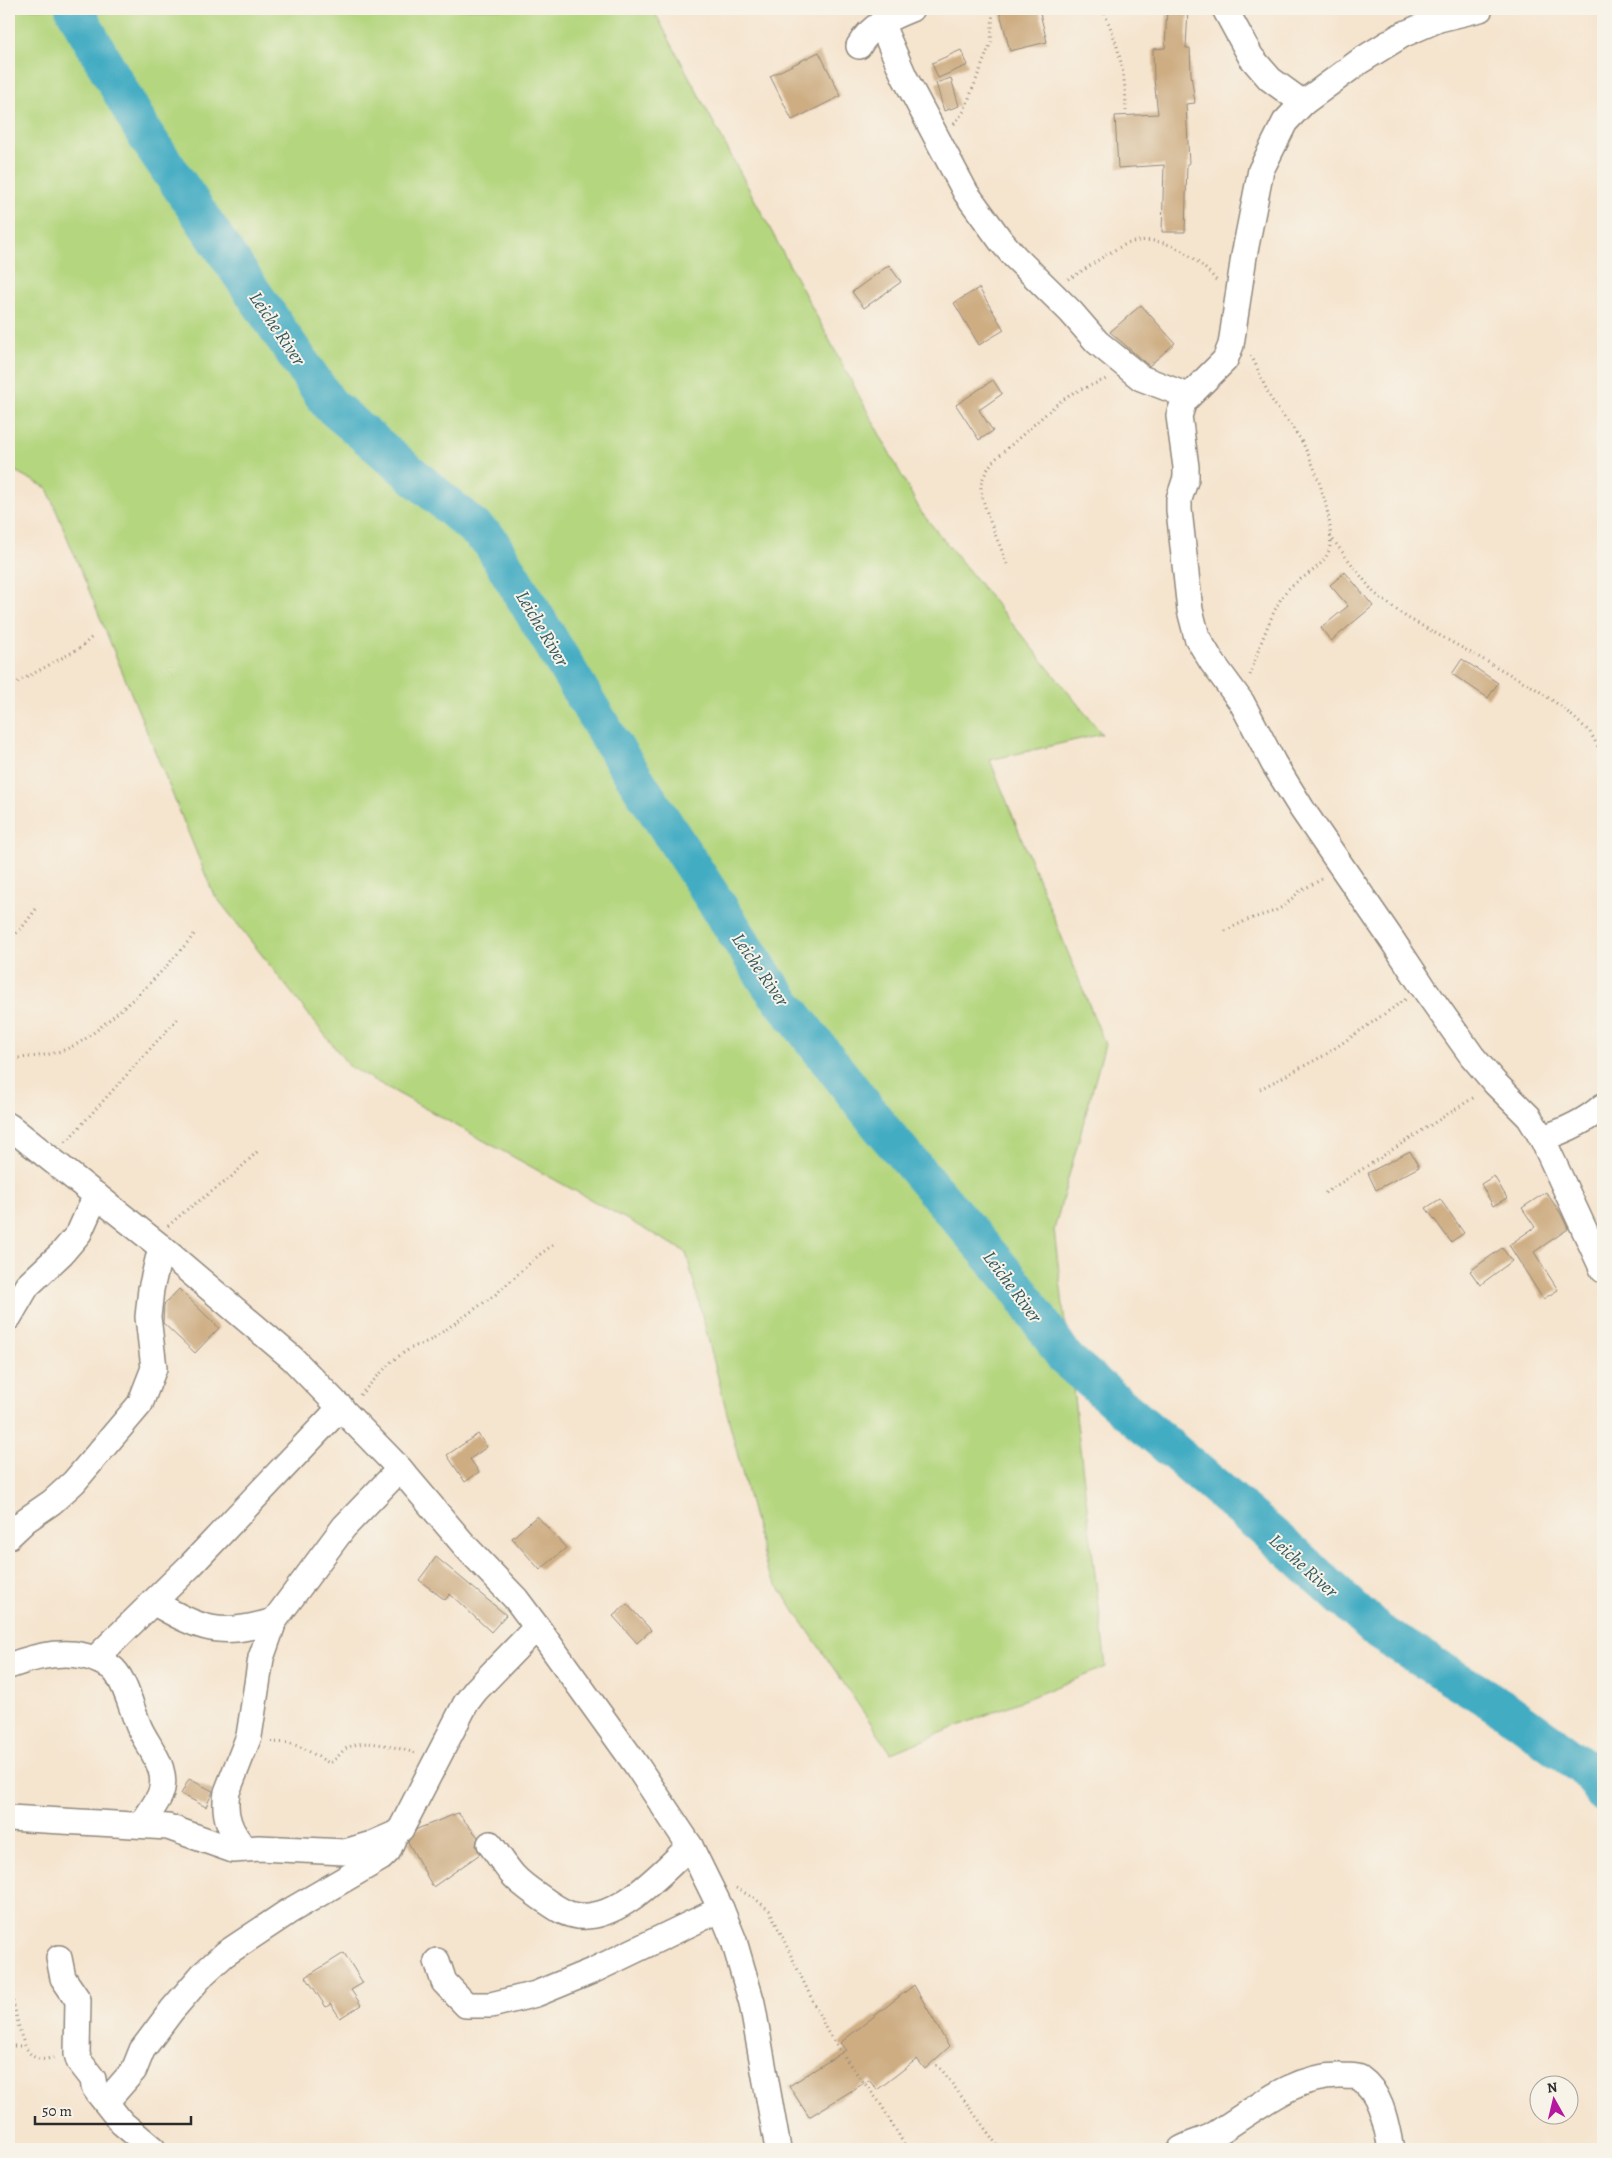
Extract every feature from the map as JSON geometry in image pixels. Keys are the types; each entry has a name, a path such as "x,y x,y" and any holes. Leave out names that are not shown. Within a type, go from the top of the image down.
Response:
{"street":[{"path":"859,46 864,36 882,23 911,9"},
{"path":"1225,9 1251,57 1270,79 1303,103"},
{"path":"1480,9 1439,19 1402,35 1360,61 1303,103 1285,122 1261,170 1244,256 1231,345 1224,360 1188,396 1180,408 1179,416 1186,472 1179,499 1179,510 1190,610 1197,637 1204,651 1242,703 1274,764 1343,870 1423,987 1472,1056 1495,1083 1529,1117 1542,1138 1603,1270"},
{"path":"882,23 904,76 966,193 980,215 1015,257 1049,289 1097,342 1141,378 1188,396"},
{"path":"1542,1138 1569,1130 1593,1115 1603,1106"},
{"path":"9,1126 158,1244 292,1358 400,1469 466,1547 516,1599 626,1752 690,1846 722,1909 734,1941 752,2003 778,2149"},
{"path":"9,1317 27,1286 62,1253 79,1233 96,1195"},
{"path":"9,1536 74,1482 140,1404 154,1368 148,1316 158,1244"},
{"path":"95,1659 343,1410"},
{"path":"245,1849 230,1830 225,1801 249,1736 261,1658 274,1621 344,1527 400,1469"},
{"path":"153,1602 179,1617 207,1628 226,1631 245,1629 274,1621"},
{"path":"9,1818 168,1827 189,1833 216,1846 233,1850 260,1848 345,1852 360,1849 395,1834 400,1829 439,1758 466,1703 476,1690 537,1627"},
{"path":"9,1666 28,1658 53,1654 72,1654 95,1659 113,1668 120,1678 140,1728 162,1771 160,1795 142,1825"},
{"path":"106,2102 134,2070 142,2050 203,1974 244,1940 381,1858 388,1851 395,1834"},
{"path":"490,1844 513,1875 554,1907 572,1915 590,1917 607,1912 624,1903 690,1846"},
{"path":"437,1961 444,1982 466,2005 491,2005 536,1994 592,1971 722,1909"},
{"path":"59,1958 63,1978 78,2000 78,2049 80,2061 90,2073 94,2087 122,2123 153,2149"},
{"path":"1181,2149 1192,2143 1209,2138 1289,2087 1310,2079 1334,2076 1358,2077 1368,2086 1379,2102 1391,2149"}],"path":[{"path":"940,142 964,111 991,42 993,9"},
{"path":"1102,9 1114,34 1121,63 1126,111"},
{"path":"1049,289 1122,246 1142,241 1162,242 1186,252 1205,267 1219,283"},
{"path":"1235,326 1270,396 1299,436 1314,464 1328,516 1330,536 1329,551 1320,564 1284,594 1275,611 1252,669 1242,703"},
{"path":"1008,564 985,505 981,487 985,473 992,462 1058,402 1085,387 1130,369"},
{"path":"1330,536 1374,594 1406,617 1533,687 1562,707 1590,732 1603,756"},
{"path":"9,687 80,648 92,637"},
{"path":"1225,931 1247,920 1275,911 1284,906 1300,891 1315,882 1343,870"},
{"path":"9,940 21,929 36,909"},
{"path":"9,1059 52,1053 71,1047 85,1039 130,1003 158,976 196,932"},
{"path":"1260,1089 1325,1055 1423,987"},
{"path":"50,1159 179,1017"},
{"path":"1325,1193 1495,1083"},
{"path":"158,1244 162,1232 185,1211 229,1179 259,1150"},
{"path":"343,1410 393,1360 411,1348 431,1340 488,1300 539,1255 556,1243"},
{"path":"249,1736 265,1742 289,1743 304,1748 329,1763 344,1749 361,1744 389,1746 439,1758"},
{"path":"707,1880 732,1886 754,1898 770,1911 827,2031 880,2103 907,2149"},
{"path":"9,1992 14,2004 24,2046 35,2058 43,2060 78,2049"},
{"path":"9,2046 24,2046"},
{"path":"936,2066 942,2070 1000,2149"}],"green space":[{"path":"9,9 653,9 921,512 1102,734 990,760 1105,1044 1054,1230 1106,1667 891,1753 767,1570 686,1252 350,1067 213,893 47,488 9,468"}],"building":[{"path":"999,9 1039,9 1047,42 1010,51"},
{"path":"1167,9 1188,9 1186,48 1190,48 1195,103 1186,104 1189,164 1187,164 1185,232 1162,232 1164,165 1118,168 1115,116 1158,114 1153,49 1165,48"},
{"path":"961,50 968,65 938,78 932,63"},
{"path":"819,52 841,96 792,120 770,76"},
{"path":"951,78 959,106 944,111 936,83"},
{"path":"889,265 901,282 864,308 852,292"},
{"path":"979,288 1004,330 979,345 954,303"},
{"path":"1141,305 1175,343 1149,366 1110,332"},
{"path":"993,380 1002,394 979,410 993,431 979,440 956,405"},
{"path":"1345,572 1373,606 1331,641 1321,628 1348,606 1330,585"},
{"path":"1462,659 1498,683 1488,698 1452,674"},
{"path":"1410,1151 1419,1167 1376,1190 1368,1173"},
{"path":"1494,1176 1507,1198 1493,1206 1481,1184"},
{"path":"1546,1192 1561,1214 1568,1229 1534,1252 1558,1290 1543,1299 1509,1245 1535,1227 1522,1208"},
{"path":"1440,1199 1464,1233 1451,1242 1426,1208"},
{"path":"1502,1248 1512,1261 1480,1285 1470,1271"},
{"path":"179,1289 219,1328 195,1353 163,1323 164,1305"},
{"path":"478,1434 487,1447 470,1459 479,1472 465,1482 447,1455"},
{"path":"537,1516 566,1548 540,1570 512,1538"},
{"path":"436,1557 506,1615 491,1632 450,1594 445,1600 419,1580"},
{"path":"627,1604 651,1630 637,1643 613,1616"},
{"path":"189,1779 213,1791 206,1807 181,1794"},
{"path":"458,1813 478,1837 476,1845 480,1854 433,1887 408,1842 417,1829"},
{"path":"344,1953 363,1983 351,1990 361,2005 340,2018 331,2004 326,2007 306,1977"},
{"path":"914,1985 949,2047 925,2069 917,2059 877,2090 869,2080 809,2117 789,2086 846,2050 840,2043"}],"waterway":[{"name":"Leiche River","path":"74,9 144,133 329,404 490,541 612,743 769,984 883,1130 1017,1287 1066,1359 1288,1549 1379,1632 1506,1710 1586,1769 1603,1793"}]}
